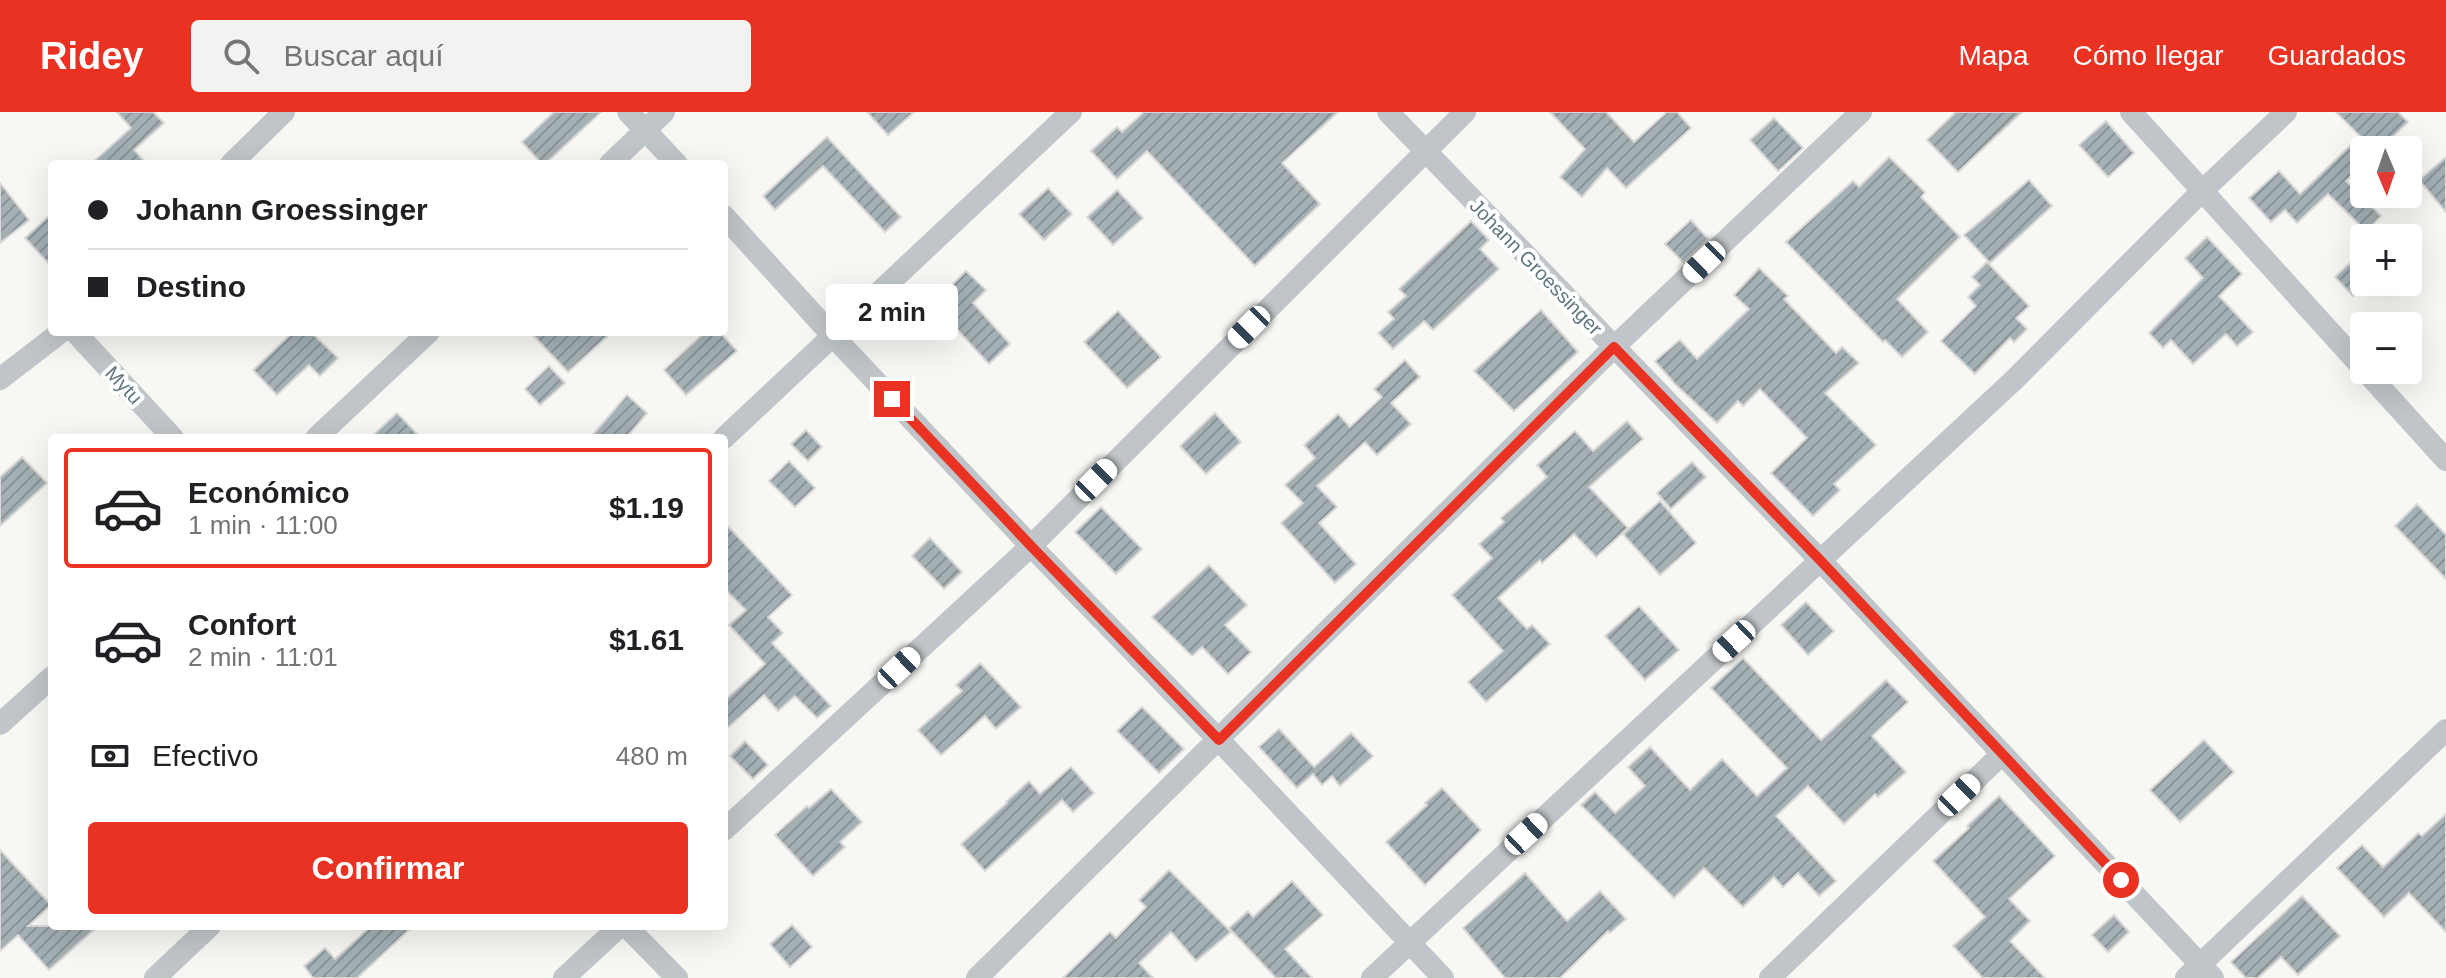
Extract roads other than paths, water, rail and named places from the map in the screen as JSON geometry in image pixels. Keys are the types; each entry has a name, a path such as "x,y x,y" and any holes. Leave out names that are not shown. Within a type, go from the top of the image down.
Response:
{"street":[{"path":"235,160 284,112"},
{"path":"628,112 673,160"},
{"path":"614,160 664,112"},
{"path":"728,434 1071,112"},
{"name":"Johann Groessinger","path":"1388,112 1820,560 2002,754 2200,973"},
{"path":"728,826 1031,546 1465,112"},
{"path":"977,978 1614,347 1861,112"},
{"path":"2131,112 2446,460"},
{"path":"1372,978 2014,380 2201,192 2286,112"},
{"path":"728,220 1031,546 1443,978"},
{"path":"3,371 55,336"},
{"name":"Mytu","path":"79,336 169,434"},
{"path":"320,434 425,336"},
{"path":"0,724 48,681"},
{"path":"2200,973 2446,730"},
{"path":"1770,978 2002,754"},
{"path":"155,978 206,930"},
{"path":"564,978 616,930"},
{"path":"630,930 677,978"}]}
